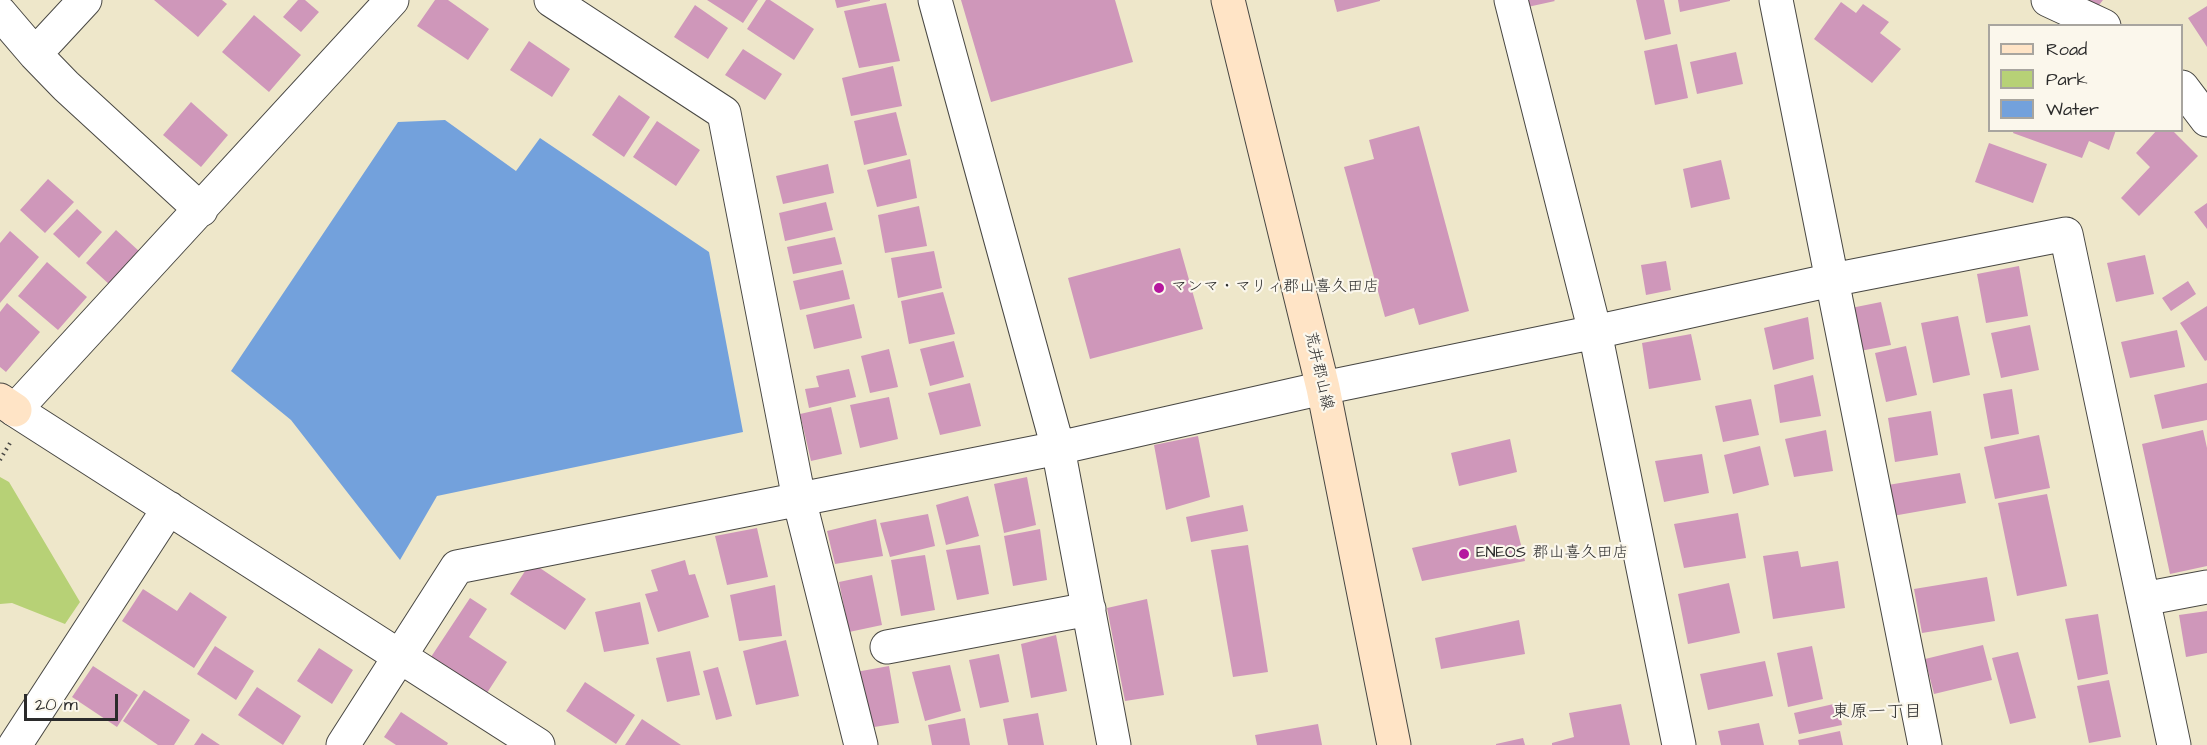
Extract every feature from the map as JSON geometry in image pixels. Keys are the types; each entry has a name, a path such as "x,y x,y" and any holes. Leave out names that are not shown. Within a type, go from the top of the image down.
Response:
{"main road":[{"name":"荒井郡山線","path":"1228,0 1323,388 1394,745"}],"street":[{"path":"35,54 85,0"},
{"path":"392,0 201,210 8,405 538,745"},
{"path":"552,0 724,113 799,499 861,745"},
{"path":"936,0 1058,448 1114,745"},
{"path":"1511,0 1595,332 1679,745"},
{"path":"1776,0 1925,745"},
{"path":"2048,0 2100,24"},
{"path":"0,13 66,86 201,210"},
{"path":"2183,90 2207,120"},
{"path":"344,745 457,567 1058,448 1323,388 1832,280 2066,234 2174,745"},
{"path":"15,745 169,508"},
{"path":"2143,598 2207,587"},
{"path":"887,647 1089,609"}],"green space":[{"path":"0,477 9,482 80,602 65,624 12,603 0,604"}],"water":[{"path":"445,120 516,171 540,138 709,252 743,432 437,496 400,560 291,420 231,371 398,122"}],"building":[{"path":"154,0 222,0 227,4 198,37"},
{"path":"298,0 305,0 319,12 301,32 283,17"},
{"path":"435,0 448,0 489,29 468,60 417,26"},
{"path":"707,0 758,0 743,23"},
{"path":"766,0 770,0 814,29 794,60 747,29"},
{"path":"835,0 870,0 870,1 837,8"},
{"path":"961,0 1115,0 1133,62 991,102"},
{"path":"1334,0 1380,0 1380,1 1337,12"},
{"path":"1521,0 1554,0 1555,1 1523,8"},
{"path":"1636,0 1664,0 1671,34 1645,40"},
{"path":"1678,0 1730,0 1730,1 1680,12"},
{"path":"2071,0 2103,0 2092,14"},
{"path":"1841,2 1856,13 1863,4 1889,22 1880,33 1901,49 1872,83 1814,39"},
{"path":"886,3 900,61 859,68 844,11"},
{"path":"695,5 728,28 708,59 674,37"},
{"path":"2207,6 2207,47 2188,18"},
{"path":"254,15 301,55 269,92 222,52"},
{"path":"529,41 570,69 552,97 510,70"},
{"path":"1677,44 1688,98 1655,105 1644,51"},
{"path":"743,49 782,74 765,100 725,75"},
{"path":"1736,52 1743,84 1697,94 1690,62"},
{"path":"893,66 902,106 851,116 842,78"},
{"path":"619,95 650,117 624,157 592,135"},
{"path":"191,102 228,135 201,167 163,135"},
{"path":"896,112 907,155 864,165 854,121"},
{"path":"657,121 700,150 676,186 633,157"},
{"path":"1419,126 1469,311 1419,325 1414,308 1385,317 1344,167 1374,159 1369,140"},
{"path":"2115,132 2109,150 2089,141 2082,158 2013,133"},
{"path":"2155,132 2174,132 2198,156 2139,216 2121,198 2150,167 2136,153"},
{"path":"1989,143 2047,164 2033,203 1975,182"},
{"path":"910,159 917,198 877,207 867,170"},
{"path":"1721,160 1730,199 1691,208 1683,169"},
{"path":"828,164 834,193 783,204 776,176"},
{"path":"48,179 74,202 45,233 20,210"},
{"path":"826,202 833,230 785,241 779,213"},
{"path":"2207,203 2207,229 2194,212"},
{"path":"919,206 927,246 885,253 878,215"},
{"path":"77,209 102,232 79,258 53,234"},
{"path":"116,230 140,252 110,285 86,263"},
{"path":"10,231 39,257 0,303 0,243"},
{"path":"835,237 842,264 793,274 787,247"},
{"path":"1180,248 1203,329 1090,359 1068,278"},
{"path":"934,251 942,288 898,298 891,258"},
{"path":"2145,255 2154,294 2116,302 2107,263"},
{"path":"1666,261 1671,290 1646,295 1641,265"},
{"path":"47,262 87,297 58,330 18,296"},
{"path":"2019,266 2028,316 1986,323 1977,274"},
{"path":"843,270 850,299 800,310 793,281"},
{"path":"2188,281 2196,294 2171,311 2162,298"},
{"path":"943,292 955,334 909,344 901,301"},
{"path":"1881,302 1891,345 1855,352 1846,309"},
{"path":"7,303 40,332 6,372 0,367 0,312"},
{"path":"854,304 862,338 814,349 806,315"},
{"path":"2207,306 2207,360 2205,361 2180,323"},
{"path":"1958,316 1970,375 1933,383 1921,323"},
{"path":"1808,317 1814,359 1773,370 1764,328"},
{"path":"2030,325 2039,370 2001,378 1991,333"},
{"path":"2177,330 2185,367 2130,378 2121,342"},
{"path":"1691,334 1701,380 1649,389 1642,343"},
{"path":"954,341 964,377 930,386 920,349"},
{"path":"1906,346 1917,395 1886,402 1875,353"},
{"path":"889,349 898,387 870,393 861,356"},
{"path":"849,369 856,397 809,408 805,389 819,387 816,376"},
{"path":"1813,375 1821,416 1780,423 1774,385"},
{"path":"970,383 981,426 940,435 928,393"},
{"path":"2207,383 2207,420 2162,429 2154,395"},
{"path":"2012,389 2019,434 1991,439 1983,394"},
{"path":"889,397 898,439 860,448 850,405"},
{"path":"1751,399 1759,435 1723,442 1715,406"},
{"path":"831,407 842,454 811,461 800,414"},
{"path":"1931,411 1938,455 1895,462 1888,418"},
{"path":"1826,430 1833,471 1794,477 1785,439"},
{"path":"2203,430 2207,448 2207,566 2170,574 2142,444"},
{"path":"2039,435 2050,488 1995,499 1984,447"},
{"path":"1198,436 1210,497 1166,510 1154,445"},
{"path":"1510,439 1517,472 1459,486 1451,453"},
{"path":"1760,446 1769,485 1733,494 1724,455"},
{"path":"1702,454 1709,493 1664,502 1655,461"},
{"path":"1960,473 1966,503 1887,517 1882,486"},
{"path":"1027,477 1036,525 1004,533 994,484"},
{"path":"2047,494 2067,586 2017,596 1998,503"},
{"path":"968,496 979,536 946,545 936,505"},
{"path":"1243,505 1248,531 1191,542 1186,517"},
{"path":"1738,513 1746,558 1684,568 1674,524"},
{"path":"928,514 935,546 890,557 880,523"},
{"path":"876,519 883,556 835,564 827,531"},
{"path":"1516,525 1525,561 1422,581 1412,548"},
{"path":"757,528 768,577 727,585 715,536"},
{"path":"1040,529 1047,580 1013,586 1004,536"},
{"path":"980,545 989,594 957,600 946,550"},
{"path":"1248,545 1268,672 1233,677 1211,550"},
{"path":"1798,551 1801,567 1838,561 1845,608 1773,619 1763,556"},
{"path":"925,555 935,610 901,616 891,560"},
{"path":"685,560 689,575 695,574 709,617 658,632 645,594 658,591 651,570"},
{"path":"531,562 586,599 565,630 510,594"},
{"path":"872,575 882,625 849,632 839,582"},
{"path":"1987,577 1995,621 1922,633 1914,589"},
{"path":"1729,583 1740,633 1688,644 1678,594"},
{"path":"775,585 782,636 739,641 730,595"},
{"path":"143,589 177,611 190,592 227,617 194,668 122,621"},
{"path":"470,598 487,609 469,637 507,662 485,696 429,660"},
{"path":"1147,599 1164,695 1125,701 1107,608"},
{"path":"640,602 649,644 604,652 595,612"},
{"path":"2207,611 2207,653 2186,657 2179,615"},
{"path":"2098,614 2108,674 2078,680 2065,619"},
{"path":"1519,620 1525,654 1441,669 1435,638"},
{"path":"1056,635 1067,691 1031,698 1021,644"},
{"path":"786,640 799,696 756,705 743,651"},
{"path":"1983,645 1992,680 1934,694 1925,659"},
{"path":"215,646 254,671 236,700 197,674"},
{"path":"1812,646 1823,699 1788,707 1777,653"},
{"path":"319,648 353,670 332,704 297,681"},
{"path":"690,651 700,695 667,702 656,658"},
{"path":"2018,652 2036,718 2010,724 1992,658"},
{"path":"999,654 1009,702 980,708 969,660"},
{"path":"1765,661 1773,696 1708,710 1700,674"},
{"path":"950,665 961,711 925,721 912,672"},
{"path":"93,666 138,695 117,727 72,697"},
{"path":"889,666 899,723 868,728 856,672"},
{"path":"718,667 732,716 716,720 703,671"},
{"path":"2109,680 2121,737 2089,743 2077,686"},
{"path":"585,682 635,715 616,744 566,711"},
{"path":"257,687 301,716 283,745 238,715"},
{"path":"144,690 190,720 174,745 158,745 123,721"},
{"path":"1838,703 1842,725 1799,734 1794,713"},
{"path":"1621,704 1630,745 1552,745 1552,743 1574,737 1569,713"},
{"path":"401,712 448,743 447,745 396,745 384,737"},
{"path":"1038,713 1044,745 1008,745 1003,719"},
{"path":"965,718 970,745 932,745 928,725"},
{"path":"642,719 681,745 625,745"},
{"path":"1759,723 1764,745 1721,745 1718,731"},
{"path":"1318,724 1322,745 1257,745 1255,735"},
{"path":"1840,731 1843,745 1799,745 1798,740"},
{"path":"202,733 220,745 194,745"},
{"path":"1523,738 1525,745 1496,745 1496,744"}],"place":[{"name":"マンマ・マリィ郡山喜久田店","path":"1159,288"},
{"name":"ENEOS 郡山喜久田店","path":"1464,554"}],"district":[{"name":"東原一丁目","path":"1877,713"}]}
